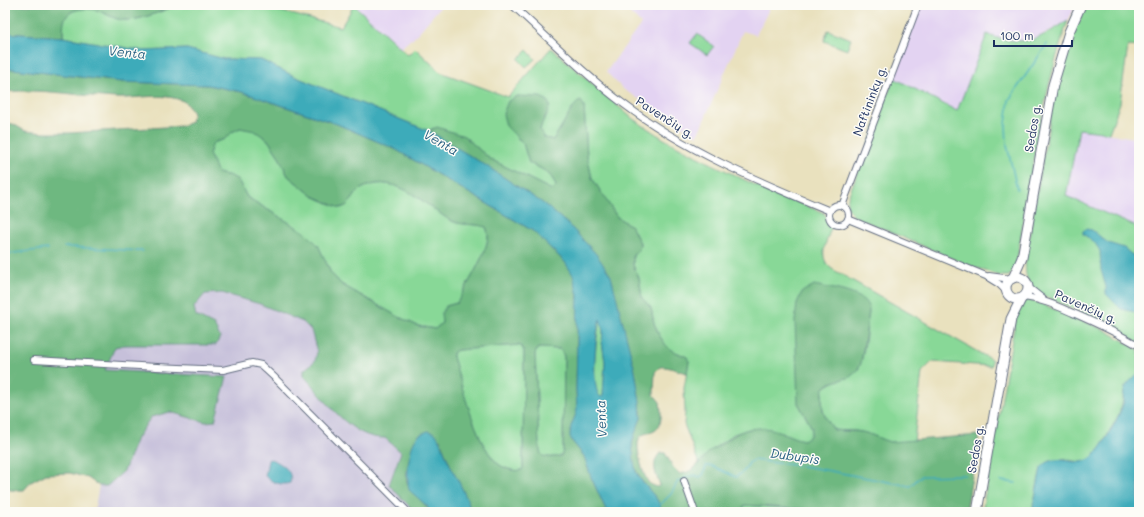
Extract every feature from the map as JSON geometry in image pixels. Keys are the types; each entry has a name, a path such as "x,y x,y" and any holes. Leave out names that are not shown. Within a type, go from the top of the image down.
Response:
{"main road":[{"name":"Sedos g.","path":"1012,278 1022,258 1057,67 1069,32 1081,5"},
{"name":"Sedos g.","path":"1022,258 1026,283"},
{"path":"1019,277 1026,283 1027,292 1022,298 1014,299 1007,293 1006,285 1012,278 1019,277"},
{"name":"Sedos g.","path":"1007,293 1011,319"},
{"name":"Sedos g.","path":"977,512 1011,319 1022,298"}],"street":[{"name":"Pavenčių g.","path":"512,5 601,86 647,120 712,160 830,211"},
{"name":"Naftininkų g.","path":"842,206 918,5"},
{"path":"834,206 842,206 848,213 848,219 844,223 836,224 831,220 830,211 834,206"},
{"path":"848,219 986,276 999,284 1007,293"},
{"path":"986,276 1012,278"},
{"name":"Pavenčių g.","path":"1026,283 1044,300"},
{"name":"Pavenčių g.","path":"1022,298 1044,300 1103,326 1139,346"},
{"path":"34,360 224,370 235,368 247,363 261,365 408,512"},
{"path":"684,481 695,512"}],"shaded area":[{"path":"354,5 442,5 412,40 411,39 401,48"},
{"path":"771,5 756,35 743,31 697,136 623,89 606,72 641,24 623,6"},
{"path":"921,5 1076,5 1068,21 1033,40 1023,41 994,38 987,35 957,111 894,78"},
{"path":"1079,128 1139,139 1139,228 1066,196"},
{"path":"222,293 260,304 303,322 311,330 317,352 315,361 304,370 377,438 385,437 401,452 389,485 415,512 94,512 99,486 107,485 124,471 137,438 151,417 170,412 205,422 227,377 104,370 115,347 195,316 194,306 204,294"}],"green space":[{"path":"5,5 173,5 168,9 151,15 129,20 117,19 95,10 79,9 66,16 63,27 63,37 5,33"},
{"path":"173,5 269,5 268,8 341,27 354,5 408,55 415,48 440,72 508,97 551,48 633,119 664,139 755,185 824,213 831,228 825,245 824,255 827,264 832,269 992,360 991,366 932,362 922,372 914,441 889,442 860,432 834,430 823,411 823,389 832,383 856,372 859,368 865,344 869,312 798,403 812,428 810,436 805,440 796,439 782,432 749,429 734,434 709,452 699,464 684,424 684,388 689,361 687,357 671,350 659,335 654,323 651,308 642,298 639,278 633,265 633,255 639,250 640,243 631,226 617,217 592,178 587,156 584,106 574,106 553,140 545,138 540,130 542,122 548,114 515,136 523,143 529,163 542,169 552,177 556,186 552,190 490,159 464,136 433,128 429,131 296,77 261,60 224,59 187,49 144,51 63,37 63,27 66,16 79,9 95,10 117,19 129,20 151,15 168,9"},
{"path":"1087,5 1139,5 1139,47 1128,46 1120,103 1109,133 1079,129 1066,196 1139,228 1139,343 1097,319 1037,293 1026,276 1026,255 1054,97 1072,34"},
{"path":"1068,21 1058,51 1043,112 1031,173 1016,266 1009,276 1000,276 965,264 853,216 847,206 847,200 894,78 957,111 987,34 1003,39 1017,41 1029,40 1043,35"},
{"path":"828,30 851,39 847,50 824,41"},
{"path":"697,34 714,46 707,55 690,43"},
{"path":"527,50 535,59 526,67 518,59"},
{"path":"5,68 122,82 208,85 242,92 337,124 395,149 533,231 565,262 573,274 578,295 577,407 570,431 572,441 584,456 591,477 607,512 470,512 467,500 450,465 440,439 414,445 406,478 411,489 430,512 415,512 389,485 401,452 385,438 373,437 350,425 330,406 304,376 304,370 315,361 317,352 311,330 303,322 260,304 222,293 205,294 194,307 196,316 214,325 220,337 216,345 124,345 115,347 105,370 227,377 215,421 205,422 170,412 151,417 137,438 124,471 107,486 99,486 88,478 70,473 46,474 31,482 24,490 10,490 5,486 5,123 13,124 25,131 69,133 182,126 191,122 193,113 183,101 167,97 150,96 116,98 33,91 5,92","holes":["240,128 255,131 268,140 278,155 288,176 313,196 340,208 347,205 357,193 365,187 377,184 389,184 400,187 454,222 486,227 488,235 487,243 480,260 457,303 446,306 441,314 442,323 435,329 418,326 397,316 341,284 331,273 318,245 306,233 247,197 238,180 231,176 218,173 209,154 213,143 225,139 232,132","519,345 522,347 524,351 522,470 505,468 496,462 482,441 470,413 453,357 453,353 457,350","537,349 560,349 564,356 563,451 561,456 545,457 541,454 539,447 535,354"]},
{"path":"517,96 540,97 547,100 550,106 540,130 545,138 553,140 574,106 581,101 584,106 587,156 592,178 617,217 631,226 640,243 639,250 633,255 633,265 639,278 642,298 651,308 654,323 659,335 671,350 687,357 689,361 687,373 663,367 660,367 655,372 654,395 660,402 661,419 656,430 641,436 638,443 640,461 644,474 649,483 657,487 660,485 655,472 655,464 660,453 665,453 673,467 680,474 693,469 711,450 745,430 768,428 804,440 810,436 812,428 798,403 795,321 797,303 802,292 814,285 835,289 859,297 865,301 869,309 861,363 857,371 850,377 830,383 823,389 823,411 834,430 862,432 890,442 979,435 966,512 841,512 744,505 743,512 662,512 656,498 637,474 635,469 632,452 633,441 641,412 635,371 596,254 570,226 544,204 485,165 429,131 437,127 464,136 490,159 552,190 556,186 552,177 542,169 529,163 523,143 506,126 503,114 508,101"},
{"path":"240,128 255,130 268,140 278,155 288,176 313,196 340,208 347,205 357,193 365,187 377,184 389,184 400,187 454,222 486,227 488,235 487,243 480,260 457,303 446,306 442,323 435,329 418,326 397,316 341,284 331,273 318,245 306,233 247,197 238,180 231,176 218,173 209,154 213,143 225,139 232,132"},
{"path":"1026,300 1037,302 1105,330 1139,350 1139,372 1125,387 1118,416 1101,447 1092,458 1081,462 1062,459 1041,468 1032,512 982,512 1017,311"},
{"path":"600,317 603,331 602,342 605,362 603,396 601,397 597,392 594,373"},
{"path":"519,345 524,351 523,468 522,470 512,470 505,468 496,462 482,441 465,398 453,353 457,350"},
{"path":"537,349 560,349 564,356 563,451 561,456 545,457 541,453 539,447 535,354"},
{"path":"744,505 841,512 743,512"}],"water":[{"name":"Venta","path":"5,33 63,37 144,51 187,49 224,59 261,60 296,77 429,131 485,165 544,204 570,226 596,254 611,276 635,371 640,402 641,418 632,444 636,472 656,498 662,512 607,512 591,477 584,456 572,441 570,436 571,426 577,407 578,295 573,275 565,262 533,231 395,149 337,124 242,92 208,85 122,82 5,68","holes":["600,319 603,331 602,342 605,362 603,396 601,397 598,393 595,373 597,335"]},
{"path":"1086,229 1092,230 1108,243 1124,248 1138,260 1139,313 1121,309 1106,294 1106,287 1101,270 1100,251 1095,243 1083,234 1083,231"},
{"path":"1139,372 1139,512 1032,512 1041,468 1053,460 1080,462 1086,461 1092,457 1105,440 1118,417 1123,404 1125,388"},
{"path":"428,431 435,433 439,439 449,464 467,500 470,512 430,512 427,506 409,490 408,470 412,446 419,435"},
{"path":"270,459 278,462 286,468 290,475 290,483 276,483 265,476 268,460"}],"waterway":[{"path":"1017,189 1007,145 1006,124 1009,100 1047,44"},
{"path":"64,247 143,251"},
{"path":"5,254 48,249"},
{"name":"Dubupis","path":"660,505 671,494 678,481 694,475 700,477 703,475 706,466 712,466 736,477 744,471 753,460 809,467 910,486 921,476 965,475"},
{"path":"1001,481 1016,483"}]}
